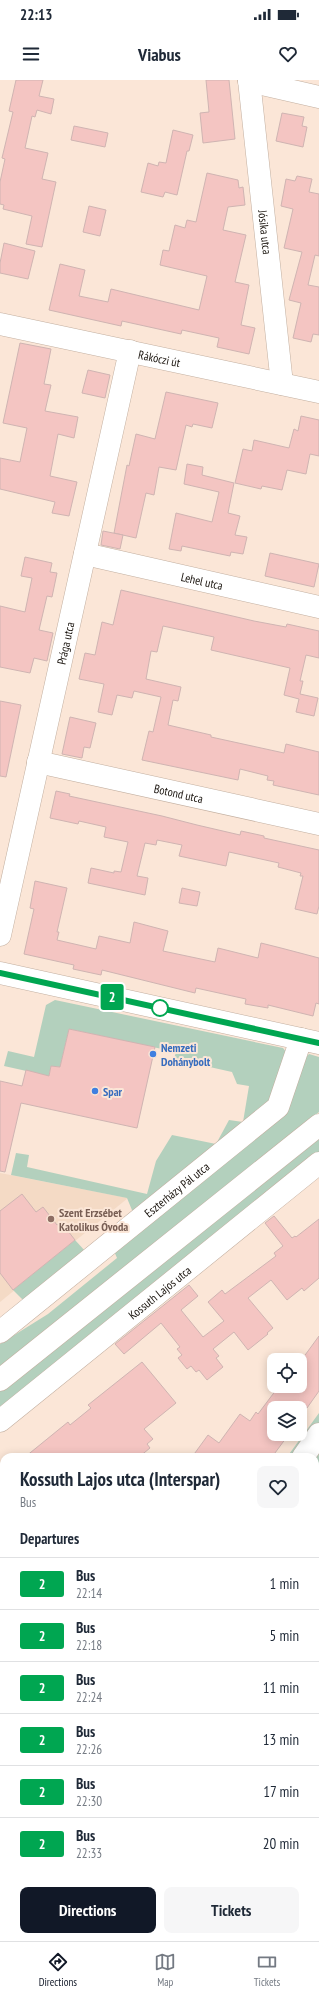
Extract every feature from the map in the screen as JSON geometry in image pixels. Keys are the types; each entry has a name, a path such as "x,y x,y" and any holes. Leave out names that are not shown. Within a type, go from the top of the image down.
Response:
{"street":[{"path":"249,81 319,97"},
{"name":"Jósika utca","path":"249,81 282,384"},
{"name":"Rákóczi út","path":"0,324 319,392"},
{"name":"Prága utca","path":"0,935 130,351"},
{"name":"Lehel utca","path":"85,554 319,607"},
{"name":"Botond utca","path":"38,762 319,824"},
{"path":"0,973 310,1041"},
{"name":"Eszterházy Pál utca","path":"0,1332 278,1108 310,1041"},
{"path":"0,1380 319,1125"},
{"name":"Kossuth Lajos utca","path":"0,1421 319,1163"},
{"path":"306,1453 319,1434"}],"shaded area":[{"name":"Szent Erzsébet Katolikus Óvoda","path":"0,1173 128,1198 0,1302"}],"green space":[{"path":"55,1000 283,1048 287,1053 266,1109 134,1215 127,1198 11,1175 16,1153 29,1155 27,1167 147,1194 156,1161 172,1135 216,1144 229,1120 243,1122 249,1086 237,1084 232,1072 174,1059 176,1052 69,1029 60,1067 51,1066 49,1076 4,1066 8,1051 34,1057 46,1005"},
{"path":"309,1054 319,1057 319,1112 0,1366 0,1344 48,1314 117,1258 114,1251 274,1120 303,1060"},
{"path":"319,1137 319,1154 0,1415 0,1391"},
{"path":"75,1240 86,1252 24,1301 13,1290"},
{"path":"319,1413 319,1453 290,1453 299,1441 307,1441 307,1430"}],"building":[{"path":"16,80 43,80 39,96 54,99 51,114 37,110 35,117 32,116 25,148 48,153 42,179 56,182 42,247 26,244 32,216 3,209 4,205 0,204 0,182 5,159 2,158 13,112 9,111"},
{"path":"206,80 229,80 235,139 203,143 200,113 209,112"},
{"path":"282,113 304,117 302,126 307,127 303,147 276,141"},
{"path":"74,126 108,133 105,147 71,140"},
{"path":"173,130 193,135 189,151 187,151 177,195 165,192 163,197 141,192 148,163 158,166 159,162 166,163"},
{"path":"207,173 238,180 239,188 243,187 245,205 228,207 223,230 246,235 235,282 249,285 241,325 255,328 249,354 217,347 219,338 182,330 181,334 122,321 121,326 49,310 60,264 85,270 79,296 108,302 111,289 199,310 207,276 160,265 163,250 169,251 175,225 185,228 187,220 196,222"},
{"path":"297,176 312,179 309,192 319,194 319,256 315,255 308,285 319,287 319,335 313,334 311,342 293,338 301,303 289,300 302,252 284,248 293,209 281,206 286,179 295,181"},
{"path":"89,206 106,210 100,236 83,232"},
{"path":"4,243 35,251 28,279 0,273 0,263"},
{"path":"20,343 51,349 44,384 51,385 45,411 78,417 74,438 58,434 50,476 77,482 69,516 52,513 55,502 0,489 0,458 20,462 27,428 3,423"},
{"path":"88,370 110,375 105,398 82,393"},
{"path":"166,392 218,403 212,428 193,424 192,427 186,425 176,470 159,467 154,495 146,493 136,538 114,533 127,465 129,466 136,434 155,439"},
{"path":"301,416 319,420 319,456 310,454 306,474 287,470 282,490 262,486 261,489 235,483 243,449 252,451 254,440 289,448 294,429 298,431"},
{"path":"187,464 203,467 202,475 234,483 228,513 240,516 235,535 247,537 243,554 231,552 230,556 182,546 181,551 169,549 176,513 212,522 219,492 184,484"},
{"path":"103,531 123,535 120,549 101,545"},
{"path":"270,553 319,564 314,587 265,576"},
{"path":"25,557 52,563 50,572 57,573 52,597 47,596 39,630 53,633 47,661 34,658 30,673 0,667 0,606 25,612 32,578 21,576"},
{"path":"121,590 254,621 286,627 287,624 319,631 319,658 306,655 300,681 303,681 300,694 318,698 314,716 296,712 299,699 284,695 290,668 211,650 214,637 163,626 157,652 151,651 146,679 181,687 178,701 173,700 168,725 211,735 211,737 284,753 286,744 319,752 319,795 273,785 274,781 267,780 268,776 240,769 238,780 142,760 149,731 153,732 161,697 134,691 132,698 117,695 112,715 98,712 104,684 79,679 85,653 95,655 102,622 113,625"},
{"path":"0,701 21,705 6,777 0,776"},
{"path":"70,717 96,723 90,748 84,747 82,758 62,754"},
{"path":"56,791 70,794 69,796 240,835 241,831 264,836 264,838 319,850 319,906 317,914 295,909 303,876 300,876 301,873 278,867 279,863 229,852 226,866 179,856 182,845 157,840 156,845 145,843 137,876 148,878 145,895 88,883 91,868 114,873 114,871 121,872 128,842 104,837 106,827 79,821 78,824 50,818"},
{"path":"35,881 67,888 57,932 59,932 57,940 96,949 99,936 130,943 134,922 168,931 163,951 215,962 218,948 258,958 261,943 319,958 319,1004 316,1003 313,1016 268,1005 268,1008 245,1004 246,999 196,988 195,993 102,970 101,975 73,969 74,965 24,954 34,909 30,908"},
{"path":"182,888 200,892 197,906 179,903"},
{"name":"Spar","path":"69,1029 155,1047 137,1128 21,1103 5,1172 0,1171 0,1081 22,1086 26,1070 49,1076 51,1066 60,1067"},
{"path":"22,1194 36,1212 43,1207 57,1225 61,1222 75,1240 13,1290 0,1273 0,1211"},
{"path":"274,1216 292,1238 295,1236 296,1237 319,1219 319,1278 304,1291 302,1288 287,1300 271,1280 248,1298 273,1328 267,1333 268,1334 248,1350 234,1332 213,1349 219,1356 216,1358 223,1367 207,1380 199,1370 196,1372 191,1366 187,1369 178,1358 182,1355 177,1349 180,1347 161,1323 124,1354 115,1344 189,1285 198,1296 181,1310 203,1337 224,1321 208,1302 222,1290 225,1294 276,1256 274,1253 283,1246 265,1223"},
{"path":"319,1336 319,1391 307,1408 307,1401 268,1401 274,1393 307,1393 307,1353"},
{"path":"142,1362 176,1403 144,1429 153,1439 147,1444 150,1448 144,1453 30,1453 68,1422 70,1425 91,1408 88,1405"},
{"path":"267,1402 267,1441 284,1441 275,1453 195,1453 208,1435 219,1443 240,1414 250,1421 256,1412 258,1414"}],"bus line":[{"name":"2","path":"0,973 66,986 319,1043"}],"place":[{"name":"Nemzeti Dohánybolt","path":"153,1054"},
{"name":"Spar","path":"95,1091"},
{"name":"Szent Erzsébet Katolikus Óvoda","path":"51,1219"}]}
